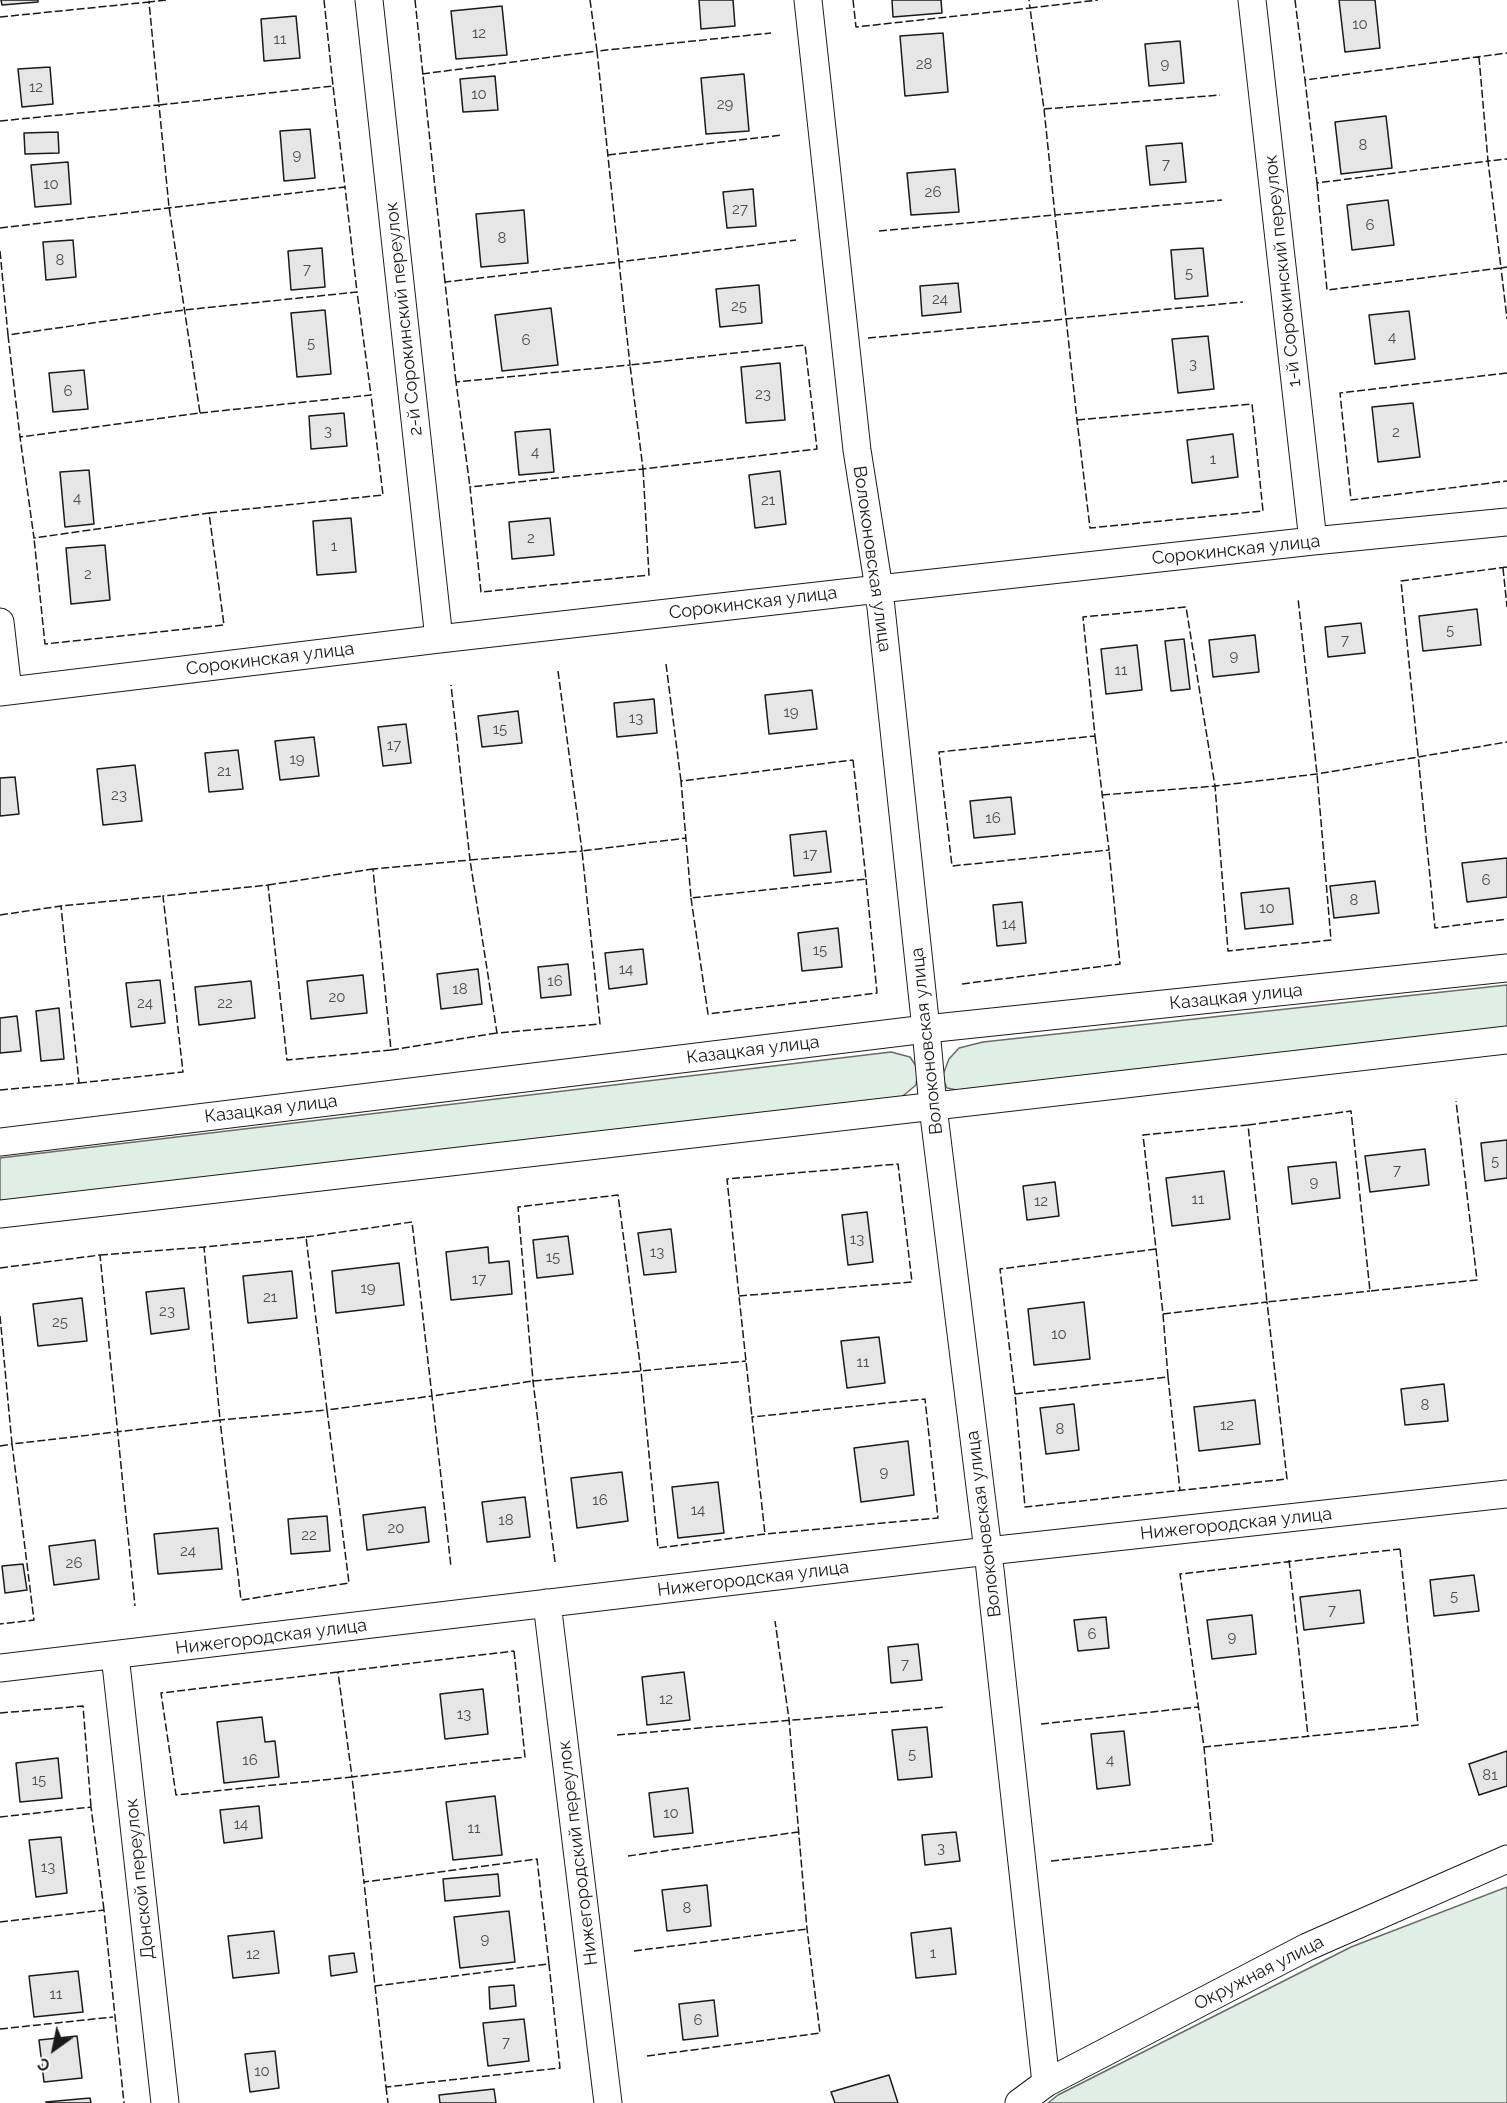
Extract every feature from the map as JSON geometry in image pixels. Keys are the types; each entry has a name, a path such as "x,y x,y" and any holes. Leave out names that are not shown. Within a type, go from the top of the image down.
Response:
{"street":[{"name":"2-й Сорокинский переулок","path":"369,0 439,639"},
{"name":"Волоконовская улица","path":"808,0 857,450 879,589 933,1107 988,1551 1046,2083"},
{"name":"1-й Сорокинский переулок","path":"1252,0 1313,541"},
{"name":"Сорокинская улица","path":"4,692 879,589 1507,522"},
{"path":"0,622 4,692"},
{"name":"Казацкая улица","path":"0,1142 926,1029 1507,968"},
{"path":"0,1214 1507,1040"},
{"name":"Нижегородская улица","path":"0,1668 988,1551 1507,1494"},
{"name":"Нижегородский переулок","path":"547,1603 608,2103"},
{"name":"Донской переулок","path":"115,1655 165,2103"},
{"name":"Окружная улица","path":"1020,2103 1046,2083 1307,1947 1507,1859"}],"green space":[{"path":"1507,985 1507,1029 971,1093 947,1088 942,1077 949,1059 959,1048 983,1042"},
{"path":"891,1052 910,1057 918,1069 916,1085 898,1100 0,1206 0,1158"},
{"path":"1507,1887 1507,2103 1048,2103 1058,2095 1351,1947"}],"building":[{"path":"1,0 38,0 38,2 2,5"},
{"path":"699,0 733,0 735,26 701,29"},
{"path":"892,0 941,0 942,13 893,17"},
{"path":"1339,0 1375,0 1380,48 1345,52"},
{"path":"502,6 507,55 456,59 451,11"},
{"path":"296,16 300,58 264,61 261,19"},
{"path":"943,33 948,92 905,96 900,36"},
{"path":"1180,41 1184,83 1149,86 1145,44"},
{"path":"50,67 53,104 22,107 18,69"},
{"path":"744,74 749,131 706,134 701,78"},
{"path":"495,76 498,110 463,112 460,79"},
{"path":"1386,116 1392,168 1341,174 1335,122"},
{"path":"310,129 315,178 284,181 280,131"},
{"path":"58,132 59,153 25,154 24,133"},
{"path":"1182,143 1186,182 1150,185 1146,146"},
{"path":"68,162 71,204 35,207 31,165"},
{"path":"955,169 959,212 911,215 907,173"},
{"path":"753,189 756,226 727,228 723,192"},
{"path":"1388,200 1394,245 1352,250 1347,205"},
{"path":"524,210 528,263 481,267 476,214"},
{"path":"73,240 76,277 46,280 43,242"},
{"path":"322,248 325,287 291,290 288,251"},
{"path":"1203,248 1208,296 1175,299 1171,250"},
{"path":"958,283 961,312 922,316 920,286"},
{"path":"759,285 762,323 720,327 716,289"},
{"path":"551,308 558,365 502,371 495,315"},
{"path":"325,310 331,374 297,377 291,313"},
{"path":"1409,311 1415,359 1375,364 1369,315"},
{"path":"1208,336 1214,389 1178,393 1172,339"},
{"path":"780,363 785,420 746,423 741,367"},
{"path":"84,370 88,409 53,412 49,373"},
{"path":"1413,403 1420,457 1378,462 1372,407"},
{"path":"344,413 347,446 311,449 309,416"},
{"path":"550,429 554,472 519,475 515,432"},
{"path":"1233,434 1238,477 1192,483 1187,440"},
{"path":"89,470 94,524 65,527 60,472"},
{"path":"780,471 786,524 755,528 749,475"},
{"path":"351,518 356,572 317,575 313,521"},
{"path":"550,518 554,555 512,559 509,522"},
{"path":"105,545 110,600 71,604 66,548"},
{"path":"1477,609 1481,645 1423,651 1419,616"},
{"path":"1361,623 1365,653 1328,657 1325,627"},
{"path":"1255,635 1259,672 1213,677 1209,640"},
{"path":"1184,639 1190,689 1171,691 1165,641"},
{"path":"1137,645 1142,690 1106,694 1101,649"},
{"path":"812,690 817,729 769,734 765,695"},
{"path":"654,699 657,733 617,737 614,703"},
{"path":"518,711 522,743 482,747 478,716"},
{"path":"406,724 411,763 383,766 378,727"},
{"path":"314,737 319,776 280,780 275,741"},
{"path":"238,750 243,789 209,792 205,753"},
{"path":"135,765 142,821 103,825 97,769"},
{"path":"15,777 19,814 0,816 0,778"},
{"path":"1011,797 1015,834 974,838 970,801"},
{"path":"826,831 831,872 794,876 790,835"},
{"path":"1507,858 1507,897 1467,902 1462,863"},
{"path":"1375,881 1379,913 1334,918 1330,886"},
{"path":"1289,888 1293,924 1245,929 1241,893"},
{"path":"1022,902 1026,943 997,946 993,905"},
{"path":"838,928 842,967 802,971 798,933"},
{"path":"643,949 647,984 609,989 605,953"},
{"path":"568,964 571,995 541,998 538,967"},
{"path":"478,969 482,1004 441,1009 437,974"},
{"path":"363,975 367,1013 311,1019 307,981"},
{"path":"160,980 165,1023 131,1027 126,983"},
{"path":"251,981 255,1018 199,1025 195,987"},
{"path":"59,1008 64,1059 41,1061 36,1011"},
{"path":"17,1016 21,1051 0,1053 0,1018"},
{"path":"1507,1140 1507,1178 1485,1181 1481,1143"},
{"path":"1425,1149 1429,1185 1370,1192 1365,1156"},
{"path":"1336,1162 1340,1198 1292,1204 1288,1167"},
{"path":"1224,1171 1230,1219 1172,1226 1166,1178"},
{"path":"1055,1182 1059,1216 1027,1220 1023,1186"},
{"path":"867,1212 873,1262 848,1265 842,1215"},
{"path":"671,1229 676,1272 644,1275 638,1233"},
{"path":"568,1236 573,1274 537,1278 533,1240"},
{"path":"488,1247 489,1263 509,1261 512,1294 451,1300 446,1252"},
{"path":"399,1263 404,1305 336,1313 332,1271"},
{"path":"292,1271 297,1318 248,1323 243,1276"},
{"path":"184,1288 189,1329 151,1334 146,1292"},
{"path":"82,1298 87,1341 38,1346 33,1304"},
{"path":"1084,1302 1090,1359 1034,1365 1028,1309"},
{"path":"879,1337 885,1383 847,1388 841,1341"},
{"path":"1444,1384 1448,1421 1405,1425 1401,1389"},
{"path":"1255,1400 1260,1444 1199,1451 1194,1407"},
{"path":"1074,1404 1079,1450 1046,1454 1040,1408"},
{"path":"908,1441 914,1495 861,1502 854,1448"},
{"path":"622,1472 628,1521 577,1528 571,1478"},
{"path":"718,1482 724,1533 678,1538 672,1487"},
{"path":"525,1497 530,1537 487,1542 482,1502"},
{"path":"425,1507 429,1542 367,1550 363,1515"},
{"path":"327,1516 330,1551 291,1554 288,1519"},
{"path":"218,1528 222,1569 158,1574 154,1534"},
{"path":"95,1540 99,1579 54,1585 49,1546"},
{"path":"23,1564 27,1590 5,1593 2,1566"},
{"path":"1474,1575 1479,1611 1434,1616 1430,1580"},
{"path":"1360,1590 1364,1623 1304,1630 1300,1597"},
{"path":"1252,1615 1256,1654 1212,1659 1207,1620"},
{"path":"1106,1617 1109,1648 1078,1651 1074,1620"},
{"path":"918,1644 922,1680 891,1683 888,1647"},
{"path":"684,1672 690,1720 647,1725 642,1677"},
{"path":"483,1689 488,1734 445,1739 440,1694"},
{"path":"262,1717 265,1742 275,1741 279,1777 224,1783 217,1722"},
{"path":"927,1727 932,1777 898,1780 892,1730"},
{"path":"1124,1731 1130,1785 1097,1789 1091,1734"},
{"path":"1507,1751 1507,1786 1479,1795 1469,1764"},
{"path":"58,1758 62,1798 20,1802 16,1763"},
{"path":"688,1788 693,1833 654,1837 649,1793"},
{"path":"495,1796 502,1855 453,1860 446,1802"},
{"path":"259,1806 262,1838 224,1843 220,1810"},
{"path":"956,1832 960,1861 925,1865 922,1835"},
{"path":"61,1837 67,1893 36,1897 29,1840"},
{"path":"498,1874 500,1896 445,1901 443,1879"},
{"path":"707,1885 711,1926 667,1931 662,1890"},
{"path":"509,1911 515,1962 460,1968 454,1917"},
{"path":"951,1928 956,1974 916,1978 911,1933"},
{"path":"274,1931 279,1973 233,1978 228,1936"},
{"path":"354,1953 357,1972 331,1976 329,1956"},
{"path":"78,1971 83,2012 34,2017 29,1976"},
{"path":"514,1985 516,2006 490,2009 489,1987"},
{"path":"714,2000 718,2036 683,2040 679,2004"},
{"path":"524,2019 529,2061 488,2066 483,2023"},
{"path":"77,2036 82,2078 44,2082 39,2040"},
{"path":"275,2051 279,2088 250,2092 245,2054"},
{"path":"889,2075 898,2103 835,2103 831,2092"},
{"path":"494,2089 496,2103 440,2103 439,2095"},
{"path":"90,2098 91,2103 46,2103 46,2102"}],"fence":[{"path":"0,17 149,2 149,0"},
{"path":"166,0 149,2 159,105 333,86 324,0"},
{"path":"415,0 445,282"},
{"path":"590,0 597,51 771,33"},
{"path":"853,0 856,27 1030,8 1029,0"},
{"path":"879,231 1055,215 1030,8 1098,0"},
{"path":"1295,0 1305,80"},
{"path":"422,74 597,51 619,262 796,240"},
{"path":"1317,183 1327,290 1501,268 1488,161 1317,183 1305,80 1507,53"},
{"path":"1479,57 1488,161 1507,159"},
{"path":"0,228 345,187 333,86"},
{"path":"1044,109 1220,95"},
{"path":"0,121 159,105 169,207 200,413 20,437 34,538 209,513 224,625 45,644 34,538"},
{"path":"608,155 782,135"},
{"path":"0,251 8,335 184,310 357,292 345,187"},
{"path":"1077,420 1252,404 1263,511 1090,528 1077,420 1055,215 1222,200"},
{"path":"456,382 445,282 619,262 630,365 456,382 470,487"},
{"path":"1507,267 1501,268 1507,319"},
{"path":"200,413 371,395 357,292"},
{"path":"868,338 1243,302"},
{"path":"8,335 20,437"},
{"path":"643,469 630,365 805,345 817,449 643,469 470,487 481,592 649,575 643,469"},
{"path":"1507,373 1340,393 1351,500 1507,481"},
{"path":"209,513 383,495 371,395"},
{"path":"1507,567 1401,581 1435,928 1507,919"},
{"path":"1503,568 1507,607"},
{"path":"1095,736 1109,850 952,866 939,752 1095,736 1083,617 1186,607 1215,786 1228,951 1331,940 1317,774 1298,598"},
{"path":"666,664 681,781"},
{"path":"558,671 582,851 470,860 497,1033 600,1024 582,851 686,838"},
{"path":"79,1083 183,1072 163,896 268,885 287,1060 391,1050 373,869 470,860 451,685"},
{"path":"1102,795 1215,786 1317,774 1507,742"},
{"path":"853,760 866,879 691,898 681,781 853,760"},
{"path":"962,984 1120,964 1109,850"},
{"path":"268,885 373,869"},
{"path":"691,898 708,1014 877,993 866,879"},
{"path":"0,915 61,906 163,896"},
{"path":"0,1090 79,1083 61,906"},
{"path":"391,1050 497,1033"},
{"path":"1248,1125 1351,1111 1370,1291 1477,1280 1456,1101"},
{"path":"1156,1249 1000,1269 1015,1394 1025,1507 1287,1479 1267,1302 1163,1314 1156,1249 1143,1135 1248,1125 1267,1302 1370,1291"},
{"path":"739,1296 912,1282 898,1164 727,1179 739,1296 752,1417"},
{"path":"555,1562 533,1381 518,1207 618,1195 641,1371 658,1548 765,1534 938,1518 925,1399 752,1417 765,1534"},
{"path":"306,1237 412,1222 432,1396 533,1381 746,1361"},
{"path":"0,1316 12,1444 220,1420 204,1247 306,1237 327,1410 432,1396 451,1567"},
{"path":"100,1255 204,1247"},
{"path":"0,1268 100,1255 135,1606"},
{"path":"1015,1394 1168,1377 1163,1314"},
{"path":"1168,1377 1180,1491"},
{"path":"327,1410 349,1583 241,1600 220,1420 327,1410"},
{"path":"0,1446 12,1444 34,1620 0,1624"},
{"path":"1400,1549 1418,1725 1204,1747 1180,1574 1400,1549"},
{"path":"1289,1560 1308,1736"},
{"path":"647,2056 820,2033 807,1929 789,1719 775,1621"},
{"path":"514,1651 525,1757 352,1777 338,1672 514,1651"},
{"path":"338,1672 161,1693 176,1795 352,1777 364,1882 537,1859 549,1964 375,1986 364,1882"},
{"path":"0,1713 83,1706 91,1807"},
{"path":"617,1735 946,1707"},
{"path":"1041,1724 1198,1707"},
{"path":"1051,1861 1213,1844 1204,1747"},
{"path":"0,1817 91,1807 104,1910"},
{"path":"628,1856 798,1832"},
{"path":"0,1922 104,1910 124,2103"},
{"path":"634,1951 807,1929"},
{"path":"375,1986 386,2087 560,2068 549,1964"},
{"path":"0,2029 113,2017"},
{"path":"386,2087 388,2103"}]}
